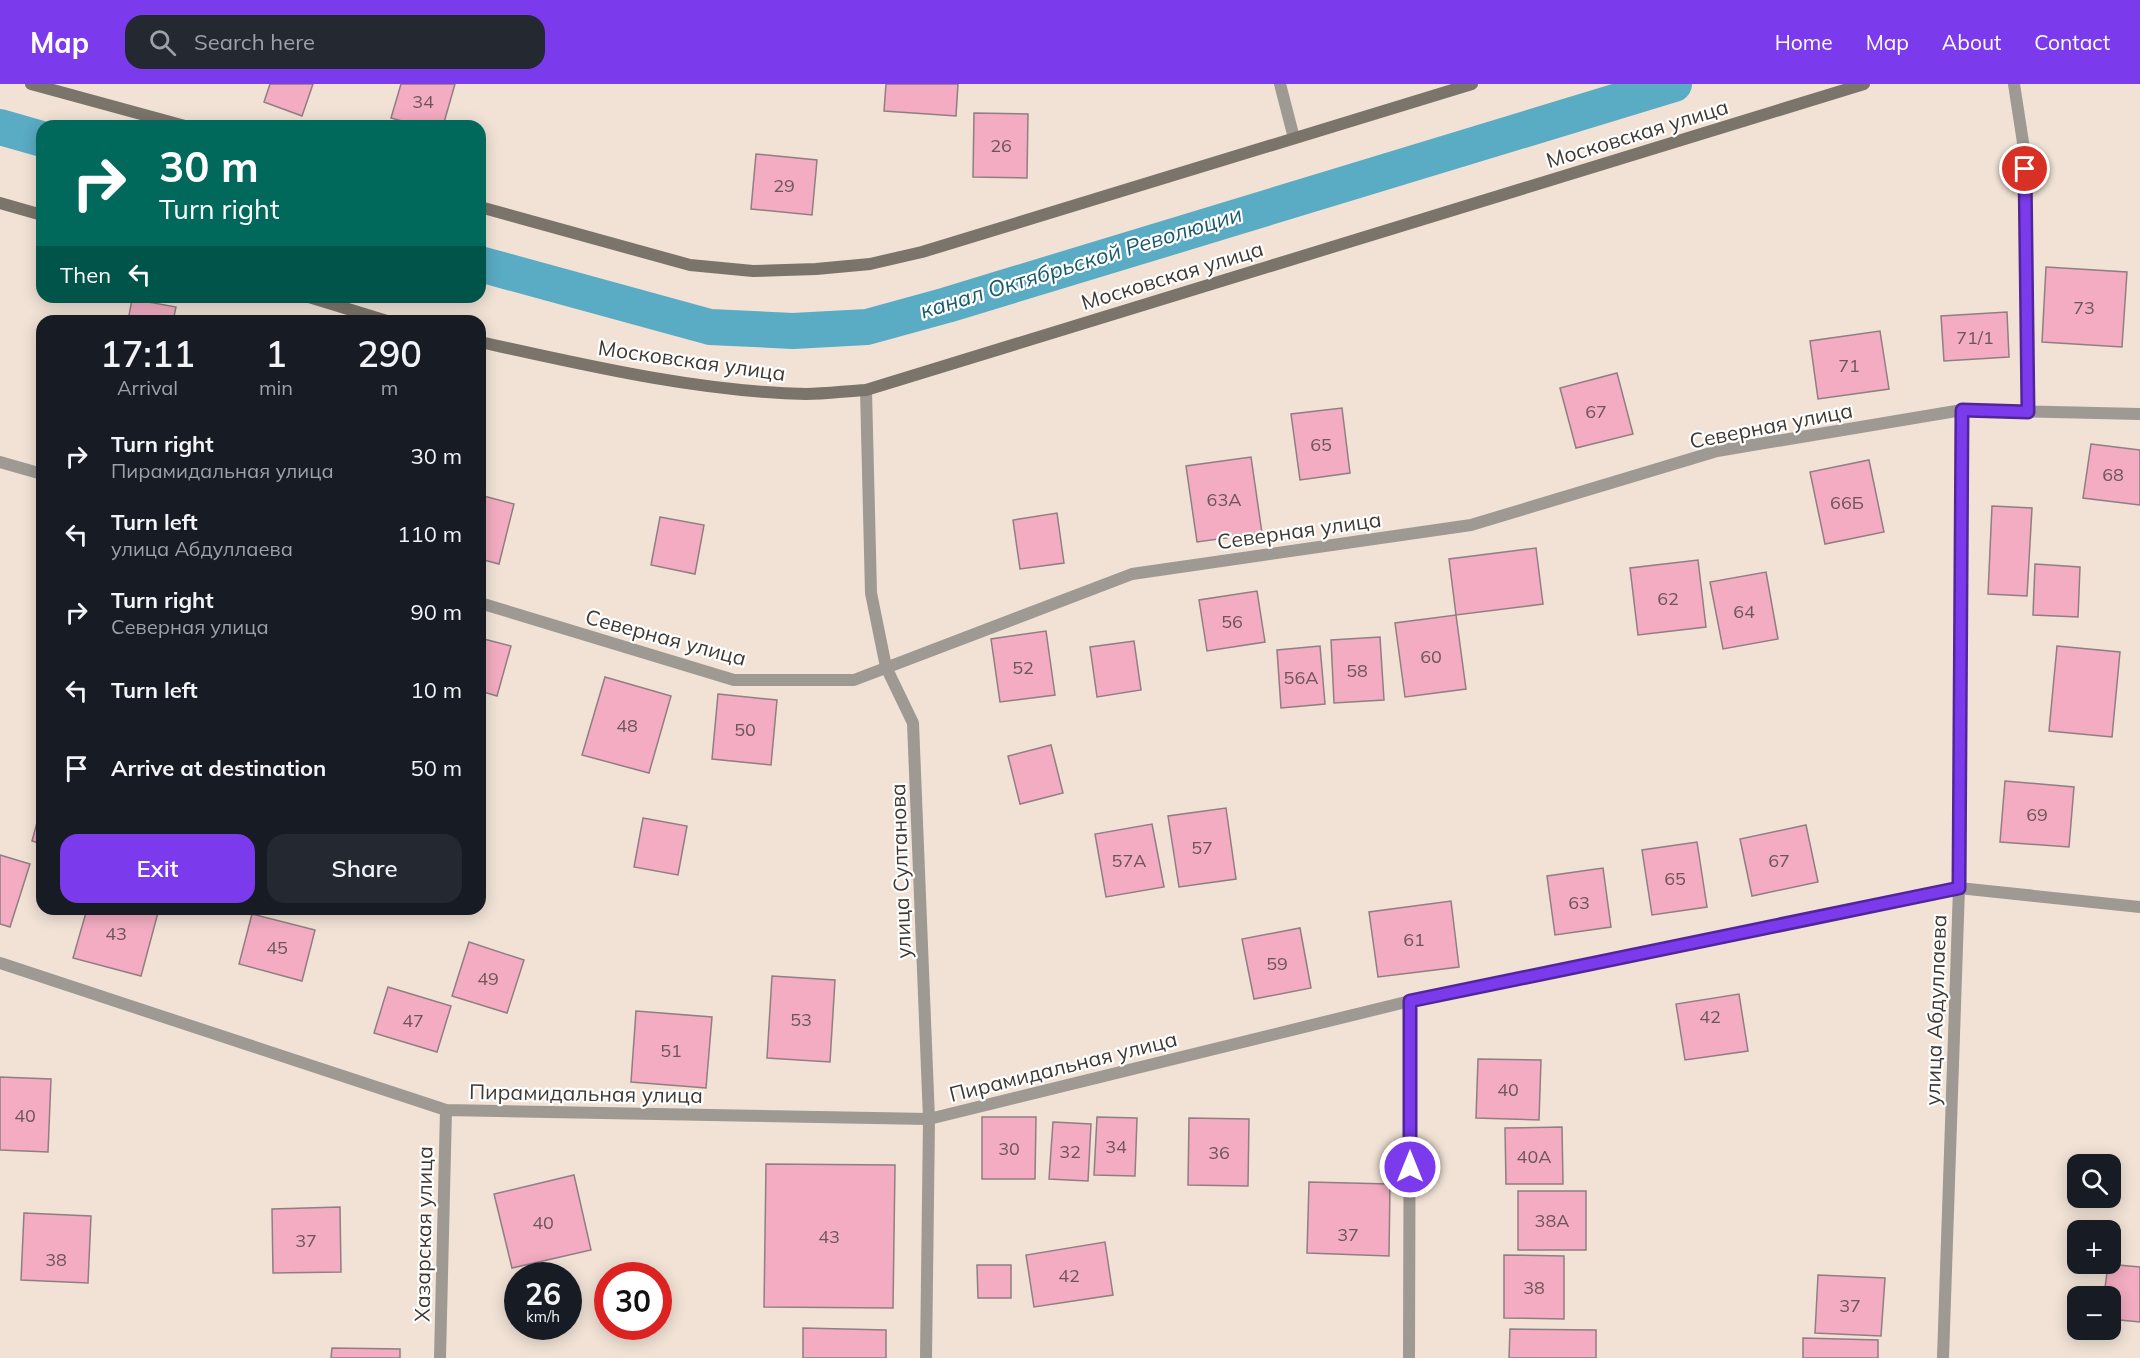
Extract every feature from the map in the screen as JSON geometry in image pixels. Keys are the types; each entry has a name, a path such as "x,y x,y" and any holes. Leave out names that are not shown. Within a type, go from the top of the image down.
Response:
{"main road":[{"path":"31,84 163,120"},
{"path":"486,209 690,265 753,271 870,264 922,252 1472,84"},
{"name":"Московская улица","path":"486,343 620,372 747,389 806,394 866,390 1864,84"},
{"path":"0,202 36,213"},
{"path":"328,303 368,315"}],"street":[{"path":"1280,84 1294,138"},
{"path":"2014,84 2024,149 2028,412"},
{"name":"улица Султанова","path":"866,390 871,593 886,667 913,723 929,1119 926,1358"},
{"name":"Северная улица","path":"486,605 734,680 854,680 1132,574 1471,525 1717,452 1962,410 2140,414"},
{"name":"улица Абдуллаева","path":"1943,1358 1959,888 1962,410"},
{"path":"0,462 36,472"},
{"name":"Пирамидальная улица","path":"0,963 446,1110 929,1119 1410,1001 1959,888 2140,907"},
{"path":"1409,1358 1410,1001"},
{"name":"Хазарская улица","path":"440,1358 446,1110"}],"building":[{"path":"270,84 313,84 302,116 264,102"},
{"path":"401,84 455,84 445,120 391,118"},
{"path":"886,84 958,84 956,116 884,111"},
{"path":"974,113 1028,114 1027,178 973,177"},
{"path":"756,154 817,160 812,215 751,209"},
{"path":"2046,267 2127,272 2122,347 2042,342"},
{"path":"131,303 154,303 176,307 174,315 129,315"},
{"path":"2007,312 2009,357 1944,361 1941,316"},
{"path":"1880,331 1889,389 1818,399 1810,341"},
{"path":"1617,373 1633,434 1576,448 1560,388"},
{"path":"1342,408 1350,473 1300,480 1291,414"},
{"path":"2091,444 2140,450 2140,505 2083,498"},
{"path":"1251,457 1262,533 1197,542 1186,466"},
{"path":"1869,460 1884,532 1825,544 1810,472"},
{"path":"486,497 514,504 499,564 486,561"},
{"path":"1992,506 2032,508 2027,596 1988,594"},
{"path":"1057,513 1064,563 1020,569 1013,520"},
{"path":"660,517 704,525 695,574 651,565"},
{"path":"1536,548 1543,604 1456,615 1449,559"},
{"path":"1698,560 1706,627 1638,635 1630,568"},
{"path":"2035,564 2080,567 2078,617 2033,615"},
{"path":"1766,572 1778,639 1723,649 1710,582"},
{"path":"1257,591 1265,642 1207,651 1199,600"},
{"path":"1456,615 1466,689 1405,697 1395,623"},
{"path":"1046,631 1055,695 1000,702 991,639"},
{"path":"1380,637 1384,700 1334,703 1331,640"},
{"path":"486,640 511,646 497,696 486,693"},
{"path":"1134,641 1141,690 1097,697 1090,647"},
{"path":"1320,646 1325,704 1281,708 1277,650"},
{"path":"2057,646 2120,652 2112,737 2049,731"},
{"path":"605,677 671,696 649,773 582,755"},
{"path":"718,694 777,700 771,765 712,759"},
{"path":"1051,745 1063,793 1020,804 1008,756"},
{"path":"2005,781 2074,787 2069,847 2000,842"},
{"path":"1226,808 1236,879 1179,887 1168,816"},
{"path":"643,818 687,826 678,875 634,867"},
{"path":"1152,824 1164,887 1106,897 1095,834"},
{"path":"1806,825 1818,882 1752,896 1740,839"},
{"path":"36,826 36,842 32,841"},
{"path":"1697,842 1707,907 1652,915 1642,850"},
{"path":"0,855 30,864 10,927 0,924"},
{"path":"1603,868 1611,927 1555,935 1547,876"},
{"path":"1451,901 1459,967 1378,977 1369,912"},
{"path":"85,915 157,915 141,976 73,958"},
{"path":"252,915 315,930 302,981 239,964"},
{"path":"1300,928 1311,988 1254,999 1242,939"},
{"path":"469,942 524,960 507,1013 452,996"},
{"path":"772,976 835,980 830,1062 767,1058"},
{"path":"388,987 451,1006 437,1052 374,1033"},
{"path":"1739,994 1748,1051 1685,1060 1676,1004"},
{"path":"636,1011 712,1017 706,1088 631,1082"},
{"path":"1478,1059 1541,1060 1539,1120 1476,1118"},
{"path":"0,1077 51,1079 48,1152 0,1150"},
{"path":"982,1117 1036,1117 1035,1179 982,1179"},
{"path":"1097,1117 1137,1118 1135,1176 1094,1175"},
{"path":"1189,1118 1249,1119 1248,1186 1188,1185"},
{"path":"1053,1122 1091,1124 1088,1181 1049,1179"},
{"path":"1562,1127 1563,1184 1506,1184 1505,1128"},
{"path":"766,1164 895,1165 893,1308 764,1307"},
{"path":"574,1175 591,1250 538,1262 511,1262 494,1194"},
{"path":"1309,1182 1390,1184 1389,1256 1307,1253"},
{"path":"1518,1191 1586,1191 1586,1250 1518,1250"},
{"path":"340,1207 341,1272 273,1273 272,1209"},
{"path":"24,1213 91,1216 88,1283 21,1280"},
{"path":"1105,1242 1113,1295 1034,1307 1026,1255"},
{"path":"1504,1255 1564,1256 1564,1319 1504,1318"},
{"path":"977,1265 1011,1265 1011,1298 978,1298"},
{"path":"2121,1265 2140,1267 2140,1322 2121,1320 2121,1286 2105,1286 2107,1274 2121,1274"},
{"path":"1818,1275 1885,1278 1881,1336 1815,1333"},
{"path":"803,1328 886,1330 886,1358 803,1358"},
{"path":"1510,1329 1596,1330 1596,1358 1509,1358"},
{"path":"1803,1338 1878,1340 1878,1358 1803,1358"},
{"path":"332,1348 400,1349 400,1358 331,1358"}],"waterway":[{"name":"канал Октябрьской Революции","path":"486,266 710,327 793,331 867,327 947,305 1674,84"},
{"name":"канал Октябрьской Революции","path":"0,127 36,137"}],"route":[{"path":"1410,1167 1410,1001 1959,888 1962,410 2028,412 2025,169"}]}
